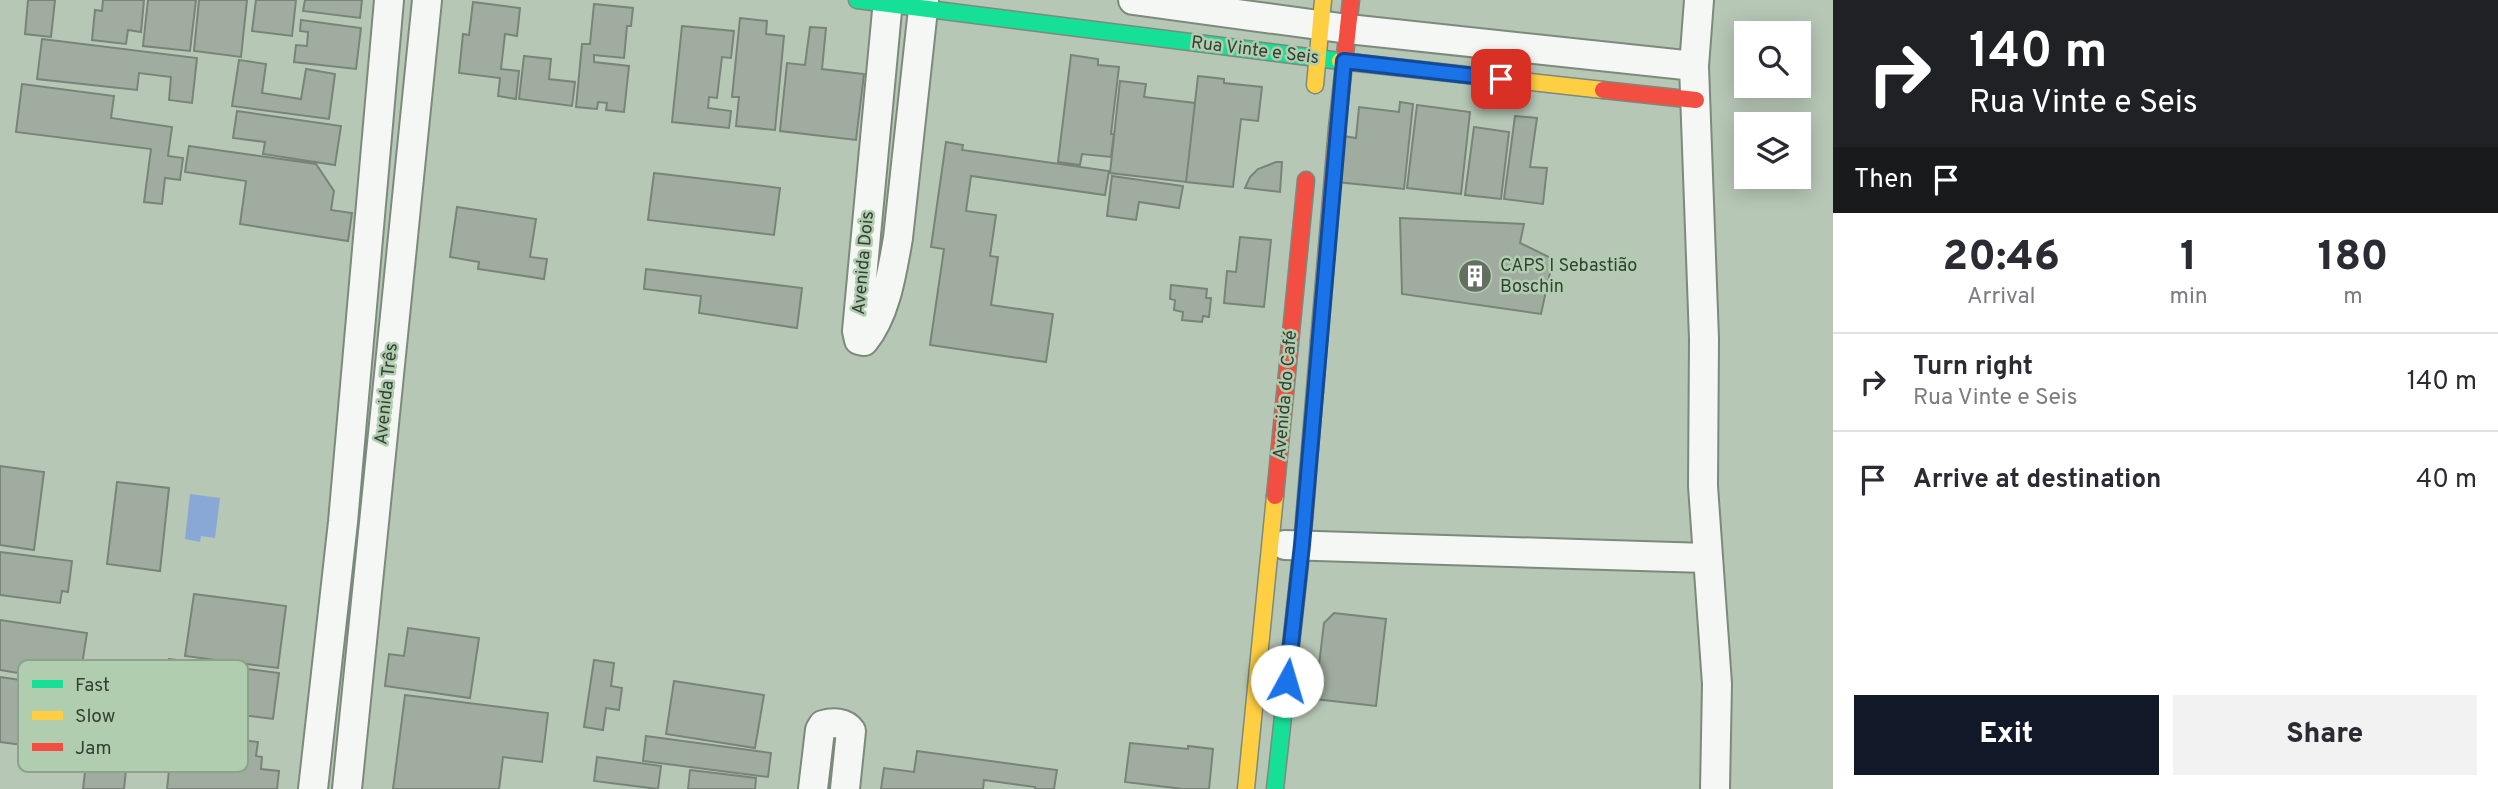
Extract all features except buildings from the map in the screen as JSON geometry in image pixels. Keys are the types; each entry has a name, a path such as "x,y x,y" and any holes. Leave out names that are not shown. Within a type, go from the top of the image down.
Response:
{"main road":[{"name":"Rua Vinte e Seis","path":"857,0 924,4 1318,59 1696,100"},
{"name":"Avenida do Café","path":"1313,99 1318,59 1331,18 1351,0"},
{"name":"Avenida do Café","path":"1275,789 1302,545 1344,61 1331,18"},
{"name":"Avenida do Café","path":"1246,789 1307,168"}],"street":[{"name":"Avenida Três","path":"313,789 342,522 388,0"},
{"name":"Avenida Três","path":"347,789 427,0"},
{"name":"Rua Vinte e Seis","path":"1133,0 1331,18 1694,66"},
{"path":"1699,0 1694,66 1704,339 1703,486 1717,684 1715,789"},
{"name":"Avenida Dois","path":"888,1 857,331 859,340 864,341 882,307 894,262 924,4"},
{"path":"1272,544 1706,558"},
{"path":"813,789 820,730 823,725 832,723 843,724 851,731 845,789"}],"water":[{"path":"190,494 220,498 215,538 201,536 200,542 185,539"}],"traffic: fast":[{"path":"857,0 1340,61"},
{"path":"1275,789 1302,545 1319,341"}],"traffic: slow":[{"path":"1315,85 1323,0"},
{"path":"1340,61 1603,90"},
{"path":"1246,789 1275,496"}],"traffic: jam":[{"path":"1319,341 1351,0"},
{"path":"1603,90 1696,100"},
{"path":"1275,496 1306,180"}],"place":[{"name":"CAPS I Sebastião Boschin","path":"1475,276"}],"route":[{"path":"1287,681 1302,545 1344,61 1501,79"}]}
